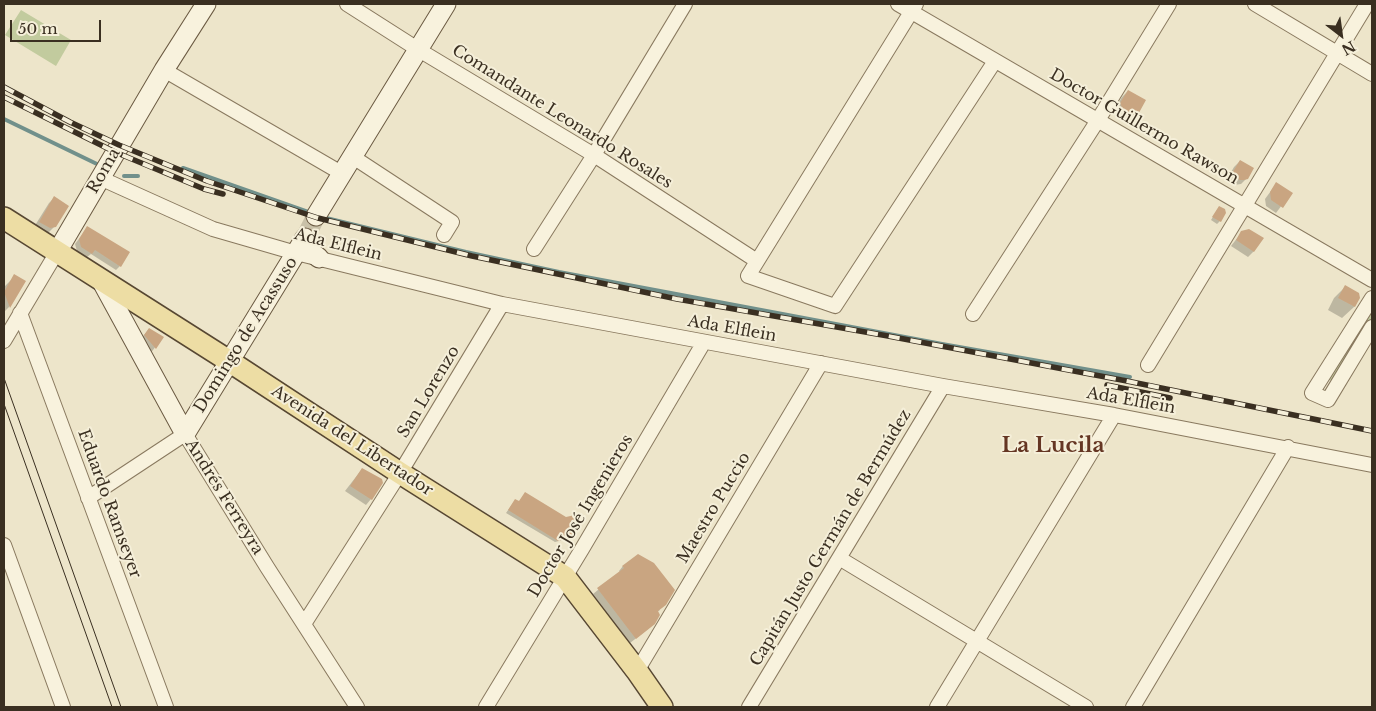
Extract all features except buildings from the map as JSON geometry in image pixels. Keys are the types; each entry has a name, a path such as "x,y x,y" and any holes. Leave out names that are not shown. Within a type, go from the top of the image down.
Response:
{"main road":[{"name":"Avenida del Libertador","path":"4,218 565,577 662,707"}],"street":[{"name":"Roma","path":"4,341 164,70 206,4"},
{"name":"Comandante Leonardo Rosales","path":"347,4 418,50 594,155 757,261"},
{"path":"316,216 446,4"},
{"path":"534,249 594,155 684,4"},
{"name":"Doctor Guillermo Rawson","path":"898,4 913,8 995,61 1372,280"},
{"path":"973,314 1098,120 1169,4"},
{"path":"1255,4 1372,74"},
{"path":"1148,365 1367,4"},
{"path":"913,8 748,276 835,306 995,61"},
{"path":"164,70 342,174"},
{"path":"353,157 452,222 444,235"},
{"name":"Ada Elflein","path":"100,178 213,229 297,245"},
{"path":"297,245 308,249 319,258"},
{"name":"Domingo de Acassuso","path":"88,498 185,434 297,245"},
{"name":"Ada Elflein","path":"319,258 502,304 943,386 1114,415 1372,465"},
{"name":"Andrés Ferreyra","path":"101,280 185,434 357,707"},
{"path":"1372,298 1312,393 1328,400 1372,327"},
{"name":"San Lorenzo","path":"304,624 400,473 502,304"},
{"name":"Eduardo Ramseyer","path":"20,314 166,707"},
{"name":"Doctor José Ingenieros","path":"486,707 704,342"},
{"name":"Maestro Puccio","path":"636,671 821,363"},
{"name":"Capitán Justo Germán de Bermúdez","path":"749,707 943,386"},
{"path":"937,707 1114,415"},
{"path":"1133,707 1288,448"},
{"path":"4,545 63,707"},
{"path":"839,558 1086,707"}],"green space":[{"path":"21,10 71,40 56,66 5,35"},
{"path":"1372,305 1372,319 1334,381 1327,379"}],"waterway":[{"path":"4,119 99,165"},
{"path":"183,168 311,213"},
{"path":"124,176 138,176"},
{"path":"322,217 466,252 559,272 942,344 1130,377"}],"tunnel":[{"path":"305,238 316,216"}],"tram line":[{"path":"4,378 121,707"},
{"path":"4,404 112,707"}],"railway":[{"path":"4,87 70,122 119,145 207,181 318,218 472,256 677,299 1127,381 1372,431"},
{"path":"4,97 115,152 204,189 223,194"},
{"path":"1107,385 1170,398"}],"district":[{"name":"La Lucila","path":"1053,446"}]}
